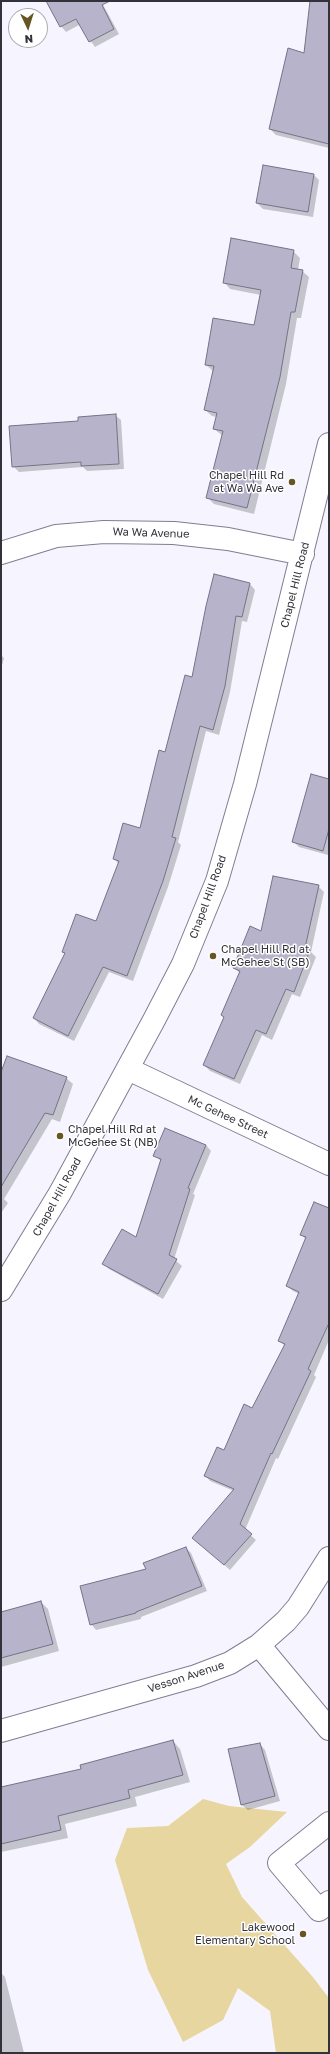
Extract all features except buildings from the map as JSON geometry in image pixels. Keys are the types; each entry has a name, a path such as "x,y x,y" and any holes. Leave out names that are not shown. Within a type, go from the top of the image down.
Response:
{"street":[{"name":"Chapel Hill Road","path":"1,1290 60,1193 128,1068 182,964 217,881 245,784 329,444"},
{"name":"Wa Wa Avenue","path":"1,553 56,536 104,532 189,534 247,542 303,554"},
{"name":"Mc Gehee Street","path":"128,1068 329,1164"},
{"name":"Vesson Avenue","path":"1,1731 196,1676 230,1663 259,1645 298,1607 329,1558"},
{"path":"259,1645 329,1729"},
{"path":"326,1911 279,1863 329,1823"}],"shaded area":[{"path":"203,1799 229,1806 287,1812 250,1847 226,1864 242,1897 312,1976 329,1998 329,2053 276,2053 270,2011 238,1988 223,2020 183,2042 148,1970 115,1860 127,1828 168,1826"}],"place":[{"name":"Chapel Hill Rd at Wa Wa Ave","path":"292,482"},
{"name":"Chapel Hill Rd at McGehee St (SB)","path":"213,956"},
{"name":"Chapel Hill Rd at McGehee St (NB)","path":"60,1136"},
{"name":"Lakewood Elementary School","path":"303,1934"}]}
